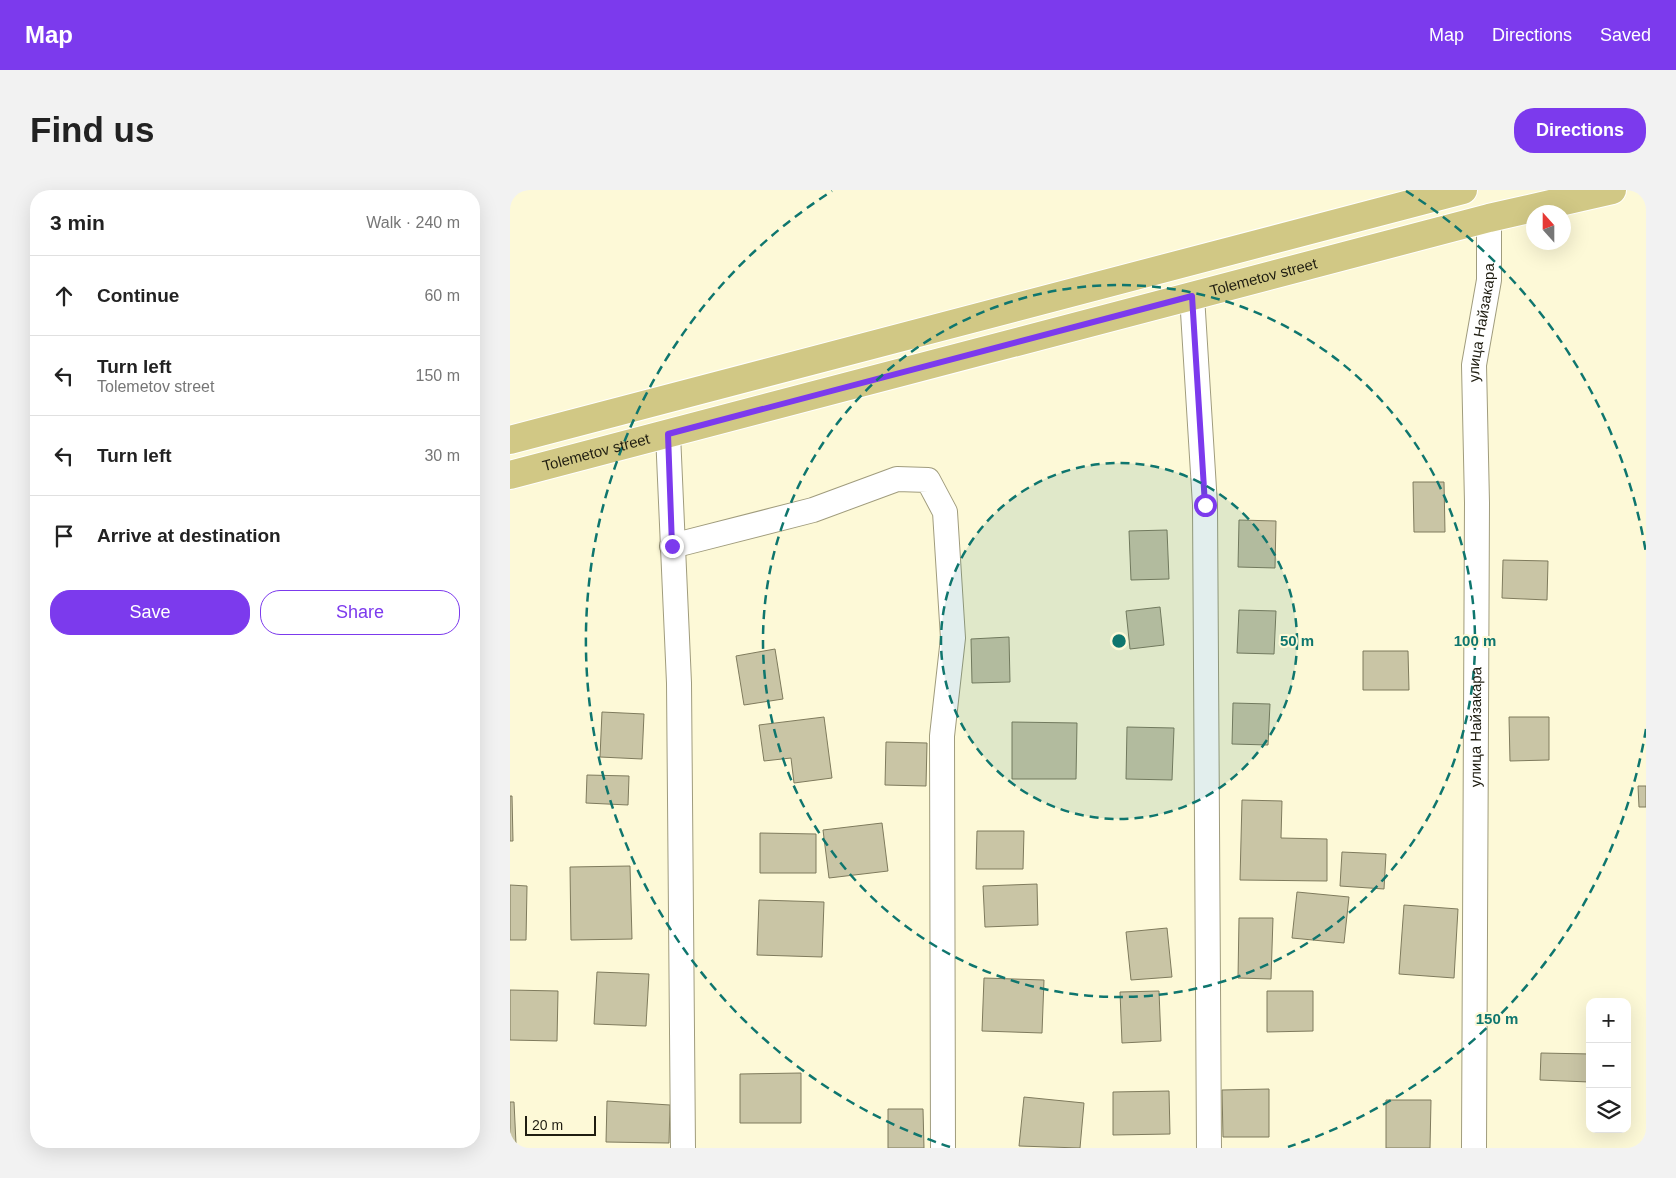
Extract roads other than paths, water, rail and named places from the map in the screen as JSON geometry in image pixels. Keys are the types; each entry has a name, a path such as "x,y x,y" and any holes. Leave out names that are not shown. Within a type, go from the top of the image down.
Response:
{"main road":[{"path":"510,440 1463,190"},
{"name":"Tolemetov street","path":"510,475 1489,218 1612,190"}],"street":[{"name":"улица Найзакара","path":"1474,1148 1477,503 1474,365 1489,280 1489,218"},
{"path":"1192,296 1205,505 1209,1148"},
{"path":"668,434 679,683 684,1148"},
{"path":"672,546 813,510 897,479 928,480 946,512 953,638 942,736 943,1148"}]}
